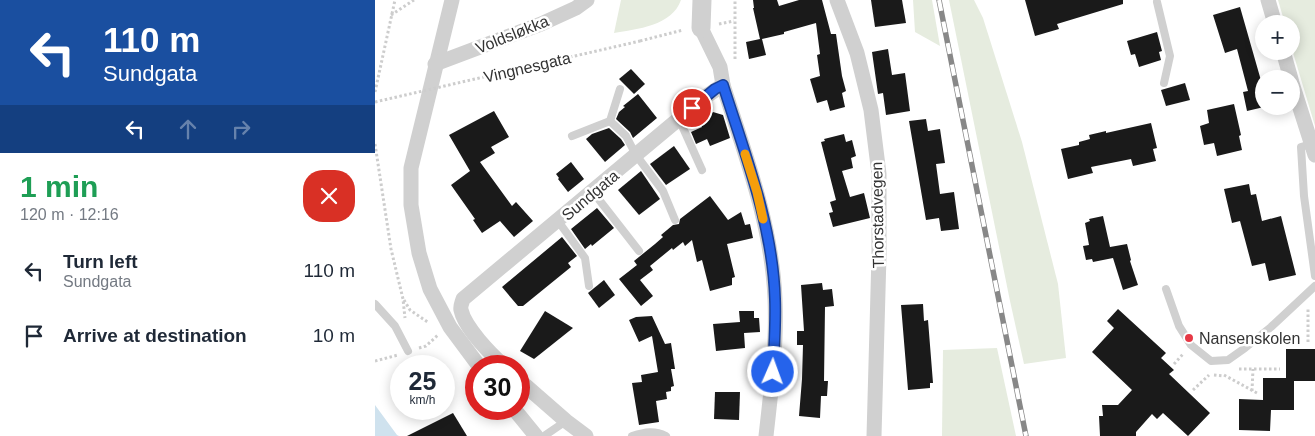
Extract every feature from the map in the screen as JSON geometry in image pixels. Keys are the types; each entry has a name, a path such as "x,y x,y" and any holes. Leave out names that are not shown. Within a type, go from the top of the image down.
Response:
{"street":[{"path":"452,0 411,168 411,205 419,253 430,289 450,326 471,355"},
{"name":"Voldsløkka","path":"435,64 541,24 576,8 587,0"},
{"path":"702,0 723,85 757,192 769,251 775,299 773,372 766,436"},
{"name":"Thorstadvegen","path":"837,0 857,54 871,110 879,174 879,255 873,436"},
{"path":"1268,0 1272,15"},
{"name":"Sundgata","path":"492,355 463,318 460,308 463,299 558,222 705,97 723,85"},
{"path":"1300,108 1313,149"},
{"path":"530,390 566,421 587,436"},
{"path":"523,420 536,436"}],"lane":[{"path":"1157,2 1170,56 1164,83"},
{"path":"572,136 609,120 620,90"},
{"path":"679,119 702,170"},
{"path":"609,120 626,136 636,155 663,191 675,220"},
{"path":"1313,149 1301,147 1304,196 1315,276"},
{"path":"593,192 639,251"},
{"path":"558,222 585,258 589,286"},
{"path":"1166,289 1179,326 1191,345 1211,361 1228,360 1245,348 1271,327 1315,286"},
{"path":"375,304 395,326 408,351"},
{"path":"544,436 566,421"},
{"path":"632,436 646,432 658,432 665,436"}],"path":[{"path":"375,92 390,15 395,0"},
{"path":"390,15 414,0"},
{"path":"723,85 734,70 735,0"},
{"path":"707,26 735,22"},
{"name":"Vingnesgata","path":"375,102 640,41 680,30"},
{"path":"375,144 391,249 403,299 408,351"},
{"path":"1307,342 1308,292"},
{"path":"403,299 410,310 433,326"},
{"path":"375,361 426,346 440,333 437,329"},
{"path":"1211,361 1220,368 1224,376 1257,394"},
{"path":"1220,368 1281,369"},
{"path":"1252,391 1253,369"},
{"path":"1193,390 1209,374"}],"shaded area":[{"path":"621,0 681,0 670,16 662,21 643,28 614,33"},
{"path":"913,0 932,0 940,46 915,32"},
{"path":"949,0 974,0 983,18 1022,142 1058,284 1066,358 1024,364"},
{"path":"1278,0 1315,0 1315,126 1300,76 1300,70 1298,70 1295,60 1300,60 1300,15 1282,15"},
{"path":"997,348 1016,436 942,436 943,350"}],"water":[{"path":"375,405 397,435 399,436 375,436"}],"building":[{"path":"753,0 777,0 779,6 799,0 822,0 831,34 836,34 846,91 842,93 845,107 830,111 827,100 817,103 810,79 820,76 817,55 820,54 816,23 762,39 766,55 749,59 746,42 760,39"},
{"path":"871,0 902,0 906,23 875,27"},
{"path":"1025,0 1123,0 1123,4 1057,24 1059,29 1035,36"},
{"path":"1240,7 1258,70 1255,70 1255,109 1247,111 1243,92 1248,91 1237,49 1225,53 1213,15"},
{"path":"1157,32 1162,51 1159,52 1161,60 1139,67 1135,54 1131,55 1127,41"},
{"path":"888,49 892,75 905,73 910,111 886,115 883,93 878,94 872,52"},
{"path":"631,69 645,84 634,94 619,79"},
{"path":"1185,83 1190,100 1166,106 1161,90"},
{"path":"638,94 657,118 633,138 630,132 616,119 619,112 625,107 623,106"},
{"path":"1234,104 1241,135 1239,136 1242,150 1217,156 1214,143 1204,145 1200,126 1209,123 1207,110"},
{"path":"494,111 509,137 491,147 495,153 480,162 512,206 516,202 533,221 514,237 500,221 482,233 473,220 475,219 451,185 470,171 449,135"},
{"path":"713,112 723,115 730,138 710,146 707,139 696,144 691,132 702,127 700,122"},
{"path":"926,119 928,131 940,129 945,163 936,164 940,194 954,192 959,229 941,231 939,218 926,220 909,121"},
{"path":"1151,123 1157,148 1153,149 1156,161 1133,166 1131,159 1091,167 1093,173 1068,179 1061,149 1079,145 1079,142 1090,139 1089,135"},
{"path":"609,128 625,145 605,162 586,139 592,134"},
{"path":"844,134 846,142 852,140 856,156 851,158 853,168 842,171 850,197 864,193 870,218 833,227 829,213 833,212 830,202 836,200 821,142 825,141 824,139"},
{"path":"674,146 690,169 666,185 650,164"},
{"path":"571,162 584,179 568,192 556,174"},
{"path":"641,171 660,199 639,215 618,190"},
{"path":"1249,184 1251,195 1256,194 1262,221 1281,216 1296,275 1269,281 1265,263 1252,266 1240,221 1232,223 1224,189"},
{"path":"710,196 728,220 741,212 745,225 750,224 753,238 727,244 735,277 732,278 732,285 710,291 702,260 697,262 692,240 685,246 683,242 673,250 672,248 650,266 653,270 640,280 653,296 641,306 619,279 637,265 634,261 663,237 661,235 673,225 679,224 680,219"},
{"path":"597,208 614,228 592,246 591,244 585,249 571,229"},
{"path":"1103,216 1110,247 1127,244 1130,261 1138,285 1123,290 1113,258 1093,262 1092,259 1086,260 1083,246 1089,245 1085,223 1090,221 1089,219"},
{"path":"562,237 577,256 568,263 571,267 523,306 518,306 502,287"},
{"path":"604,280 615,295 599,308 588,293"},
{"path":"822,283 823,290 832,289 834,306 825,307 824,381 828,381 827,396 821,396 820,418 799,416 803,345 797,345 797,331 804,331 801,285"},
{"path":"923,304 924,321 928,320 933,383 930,383 930,388 908,390 901,305"},
{"path":"1118,309 1166,353 1161,358 1174,370 1169,374 1210,413 1188,436 1163,413 1157,419 1152,414 1136,432 1136,436 1100,436 1099,416 1103,416 1102,405 1118,405 1132,390 1092,352 1114,328 1107,321"},
{"path":"545,311 573,328 534,359 520,351"},
{"path":"739,311 754,311 754,318 759,318 760,332 744,333 745,348 716,351 713,324 740,322"},
{"path":"652,316 665,344 671,343 675,369 671,369 674,386 671,387 671,391 666,392 667,399 656,401 659,422 639,425 632,383 642,382 641,375 658,372 652,336 639,342 629,320 636,317"},
{"path":"1286,349 1315,349 1315,381 1294,381 1294,410 1271,410 1270,431 1239,430 1239,399 1263,400 1263,378 1286,378"},
{"path":"715,392 740,392 739,420 714,419"},
{"path":"455,416 467,436 407,436 439,420 455,420"}],"railway":[{"path":"939,0 1026,436"}],"slow traffic":[{"path":"745,154 763,219"}],"place":[{"name":"Nansenskolen","path":"1189,338"}],"route":[{"path":"692,108 715,89 723,85 757,192 769,251 775,299 773,372"}]}
